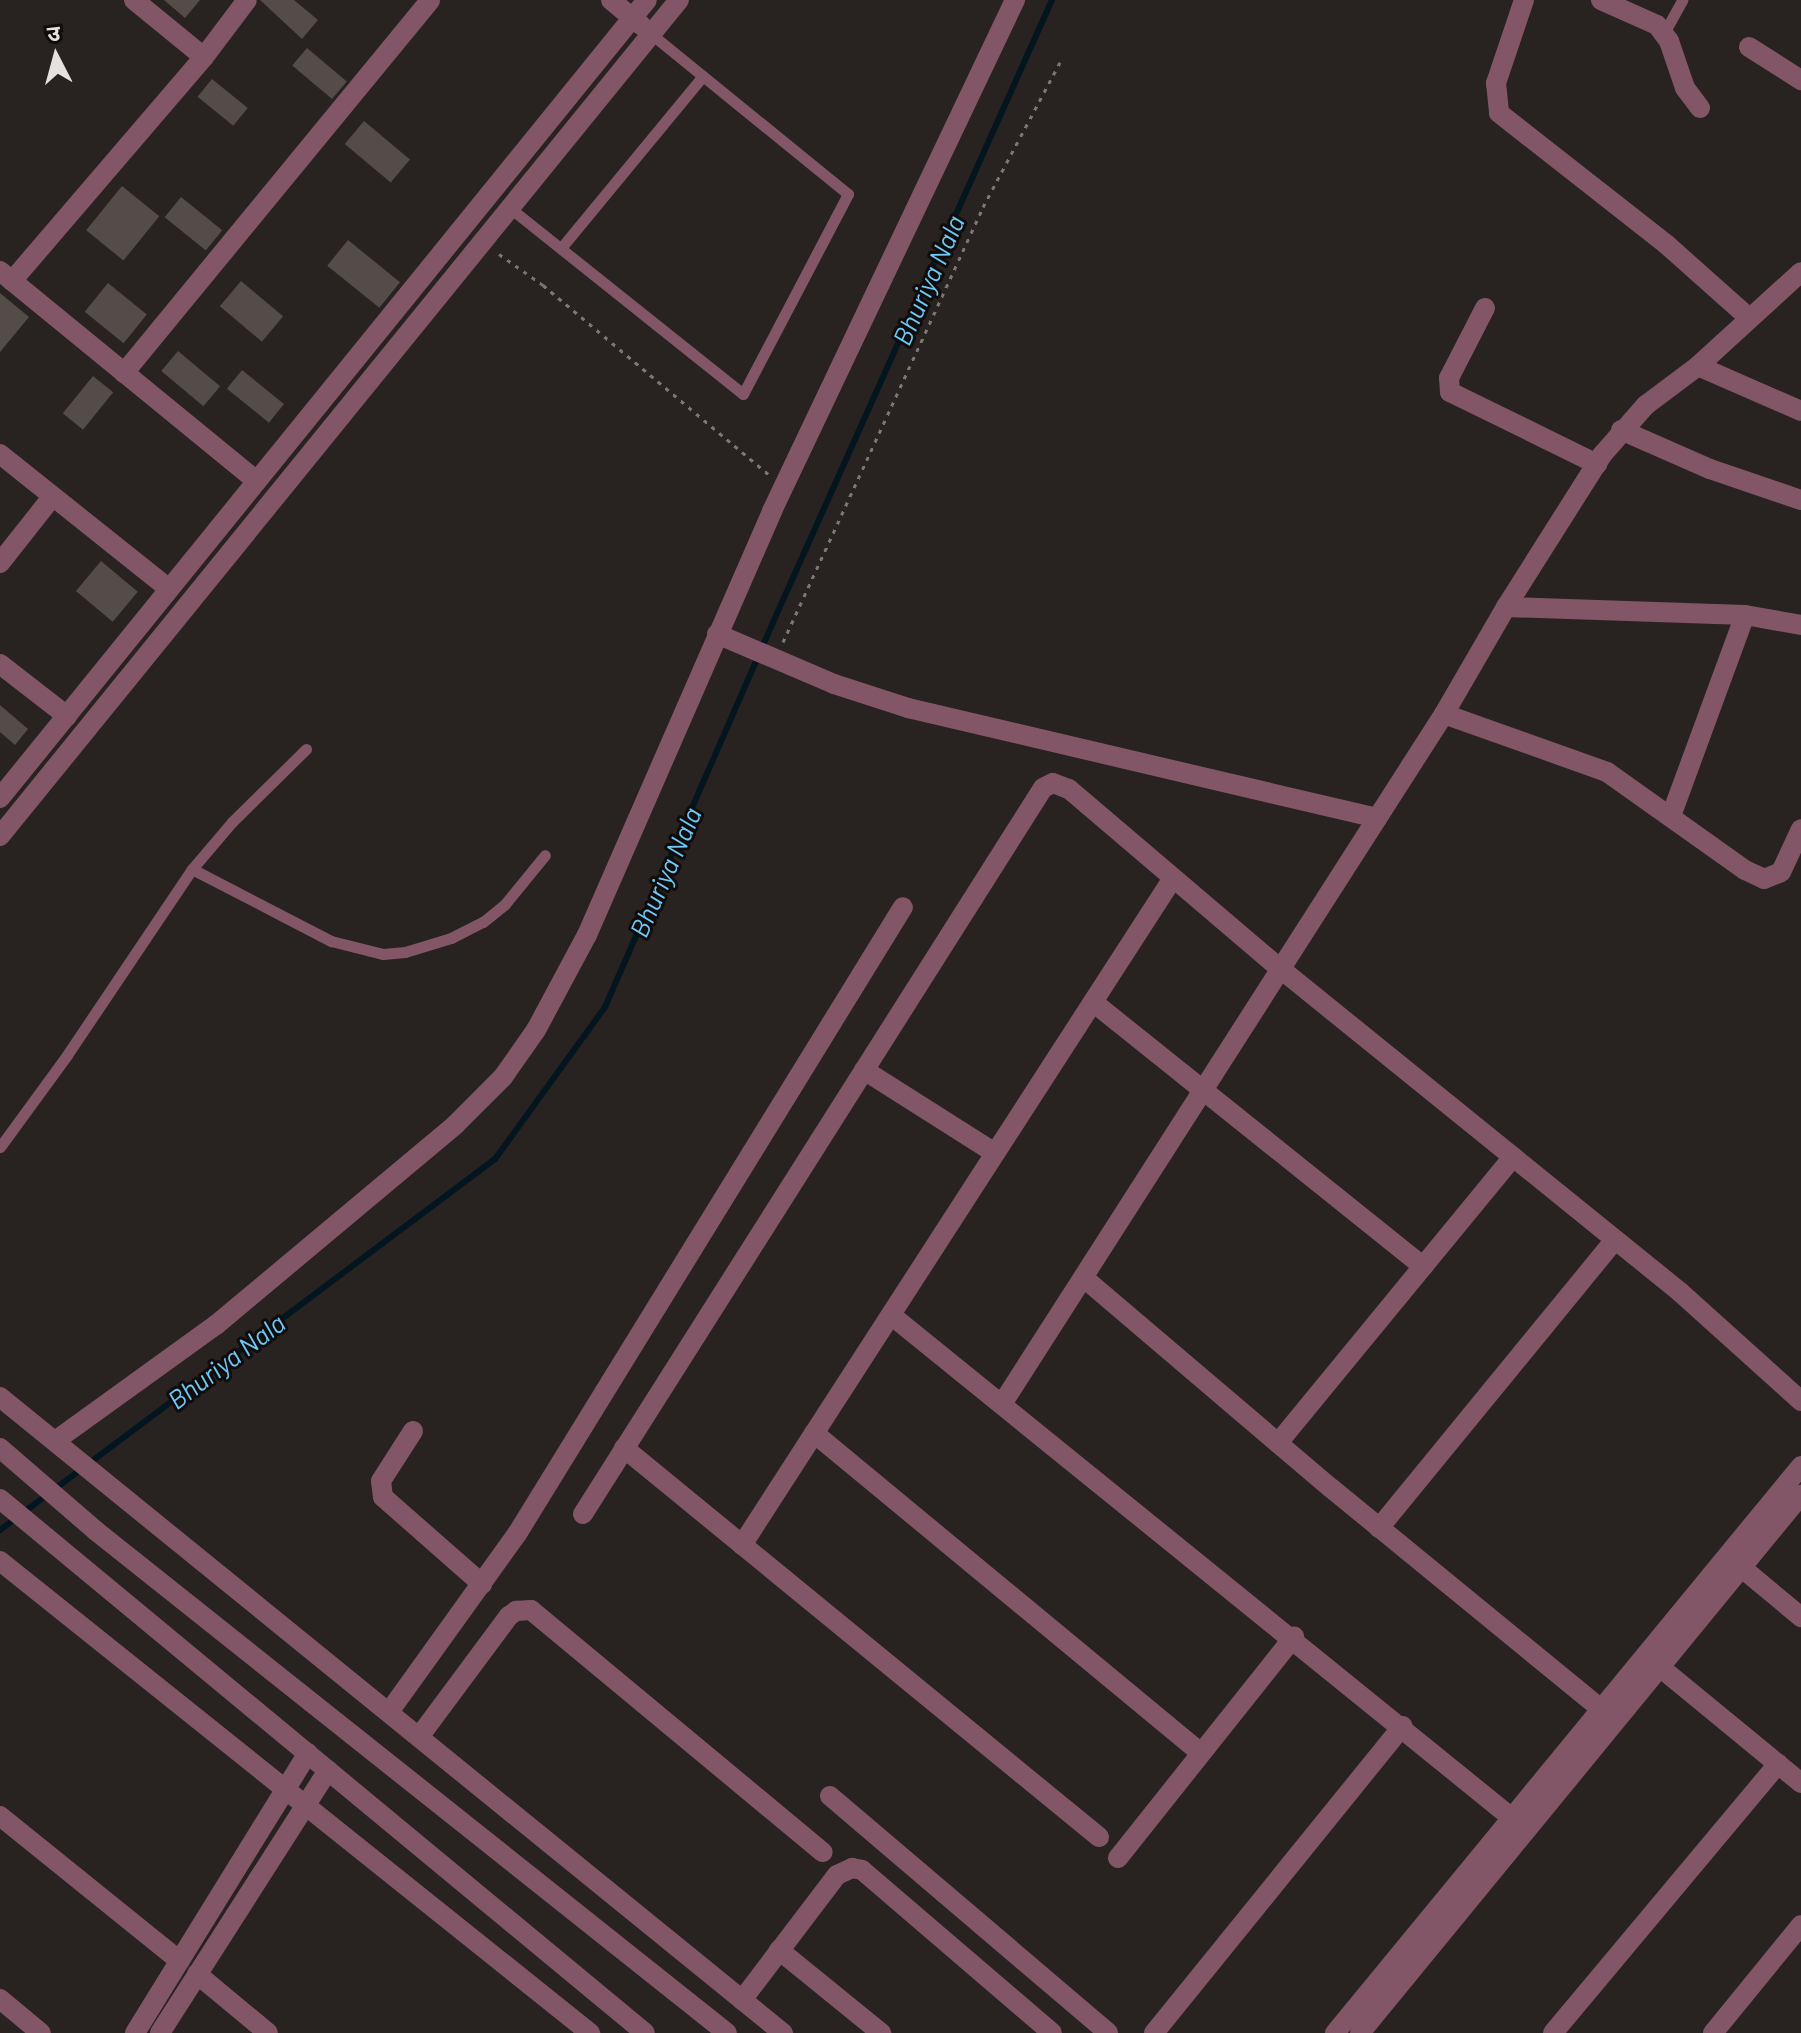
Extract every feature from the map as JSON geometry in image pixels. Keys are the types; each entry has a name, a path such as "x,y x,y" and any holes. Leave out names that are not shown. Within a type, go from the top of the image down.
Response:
{"street":[{"path":"134,0 204,57"},
{"path":"247,0 204,57 6,276 255,480"},
{"path":"124,373 430,0"},
{"path":"611,0 651,34"},
{"path":"0,798 255,480 551,123 647,0"},
{"path":"0,836 679,0"},
{"path":"59,1444 216,1325 455,1125 503,1077 560,991 724,637 784,487 1015,0"},
{"path":"1524,0 1496,83 1499,113 1666,244 1749,318"},
{"path":"1601,0 1645,18 1664,33 1685,88 1700,108"},
{"path":"1749,47 1801,80"},
{"path":"1002,1404 1282,970 1597,464 1621,430 1646,405 1698,366 1801,272"},
{"path":"1485,308 1449,378 1450,392 1597,464"},
{"path":"1698,366 1801,411"},
{"path":"1621,430 1710,469 1801,500"},
{"path":"0,454 168,588"},
{"path":"0,563 53,496"},
{"path":"1506,607 1745,615 1801,625"},
{"path":"1671,816 1745,615"},
{"path":"724,637 834,684 908,708 1377,818"},
{"path":"0,664 67,716"},
{"path":"1444,714 1585,761 1636,790 1745,870 1764,879 1781,872 1801,829"},
{"path":"583,1514 1043,788 1053,783 1069,789 1282,970 1680,1292 1801,1401"},
{"path":"742,1545 1173,878"},
{"path":"389,1712 517,1534 903,907"},
{"path":"1093,1002 1423,1266"},
{"path":"864,1070 995,1153"},
{"path":"1278,1443 1513,1157"},
{"path":"1379,1528 1615,1240"},
{"path":"1084,1278 1379,1528 1601,1709"},
{"path":"891,1315 1294,1637 1512,1818"},
{"path":"0,1397 783,2033"},
{"path":"413,1431 381,1481 383,1497 482,1584"},
{"path":"814,1433 1201,1753"},
{"path":"0,1448 79,1516 727,2033"},
{"path":"624,1448 1099,1837"},
{"path":"1335,2033 1801,1466"},
{"path":"1360,2033 1801,1495"},
{"path":"0,1499 645,2033"},
{"path":"1,1562 590,2033"},
{"path":"1742,1568 1801,1617"},
{"path":"419,1737 509,1616 516,1611 531,1610 823,1852"},
{"path":"1118,1858 1294,1637"},
{"path":"1661,1668 1801,1783"},
{"path":"1154,2033 1403,1726"},
{"path":"135,2033 308,1753"},
{"path":"1553,2033 1778,1764"},
{"path":"160,2033 328,1770"},
{"path":"830,1796 1108,2033"},
{"path":"0,1816 180,1961"},
{"path":"742,2000 837,1875 845,1869 862,1870 1052,2033"},
{"path":"1713,2033 1801,1925"},
{"path":"779,1950 881,2033"},
{"path":"197,1974 268,2033"},
{"path":"0,1999 41,2033"}],"lane":[{"path":"1664,33 1682,0"},
{"path":"510,208 743,394 848,194 651,34"},
{"path":"561,248 703,76"},
{"path":"0,1147 67,1055 192,869 232,822 306,749"},
{"path":"192,869 331,941 383,954 405,952 451,938 483,922 505,904 545,855"}],"path":[{"path":"770,658 983,207 1060,62"},
{"path":"483,242 555,295 784,487"}],"building":[{"path":"164,0 200,0 185,18"},
{"path":"260,0 294,0 318,20 302,39"},
{"path":"307,48 347,81 332,99 292,66"},
{"path":"212,79 248,108 233,126 198,97"},
{"path":"364,121 410,160 391,183 345,144"},
{"path":"122,186 159,216 123,261 86,230"},
{"path":"181,197 222,230 206,251 165,217"},
{"path":"348,240 400,282 379,308 327,266"},
{"path":"241,281 283,316 262,342 220,306"},
{"path":"108,283 147,314 124,343 85,312"},
{"path":"0,293 29,317 0,352"},
{"path":"178,351 220,386 203,406 161,371"},
{"path":"242,370 284,404 269,423 227,389"},
{"path":"93,376 113,392 83,430 63,413"},
{"path":"101,561 138,592 113,622 76,591"},
{"path":"0,705 28,729 15,745 0,732"}],"waterway":[{"name":"Bhuriya Nala","path":"0,1530 495,1159 605,1007 774,620 1052,0"}]}
